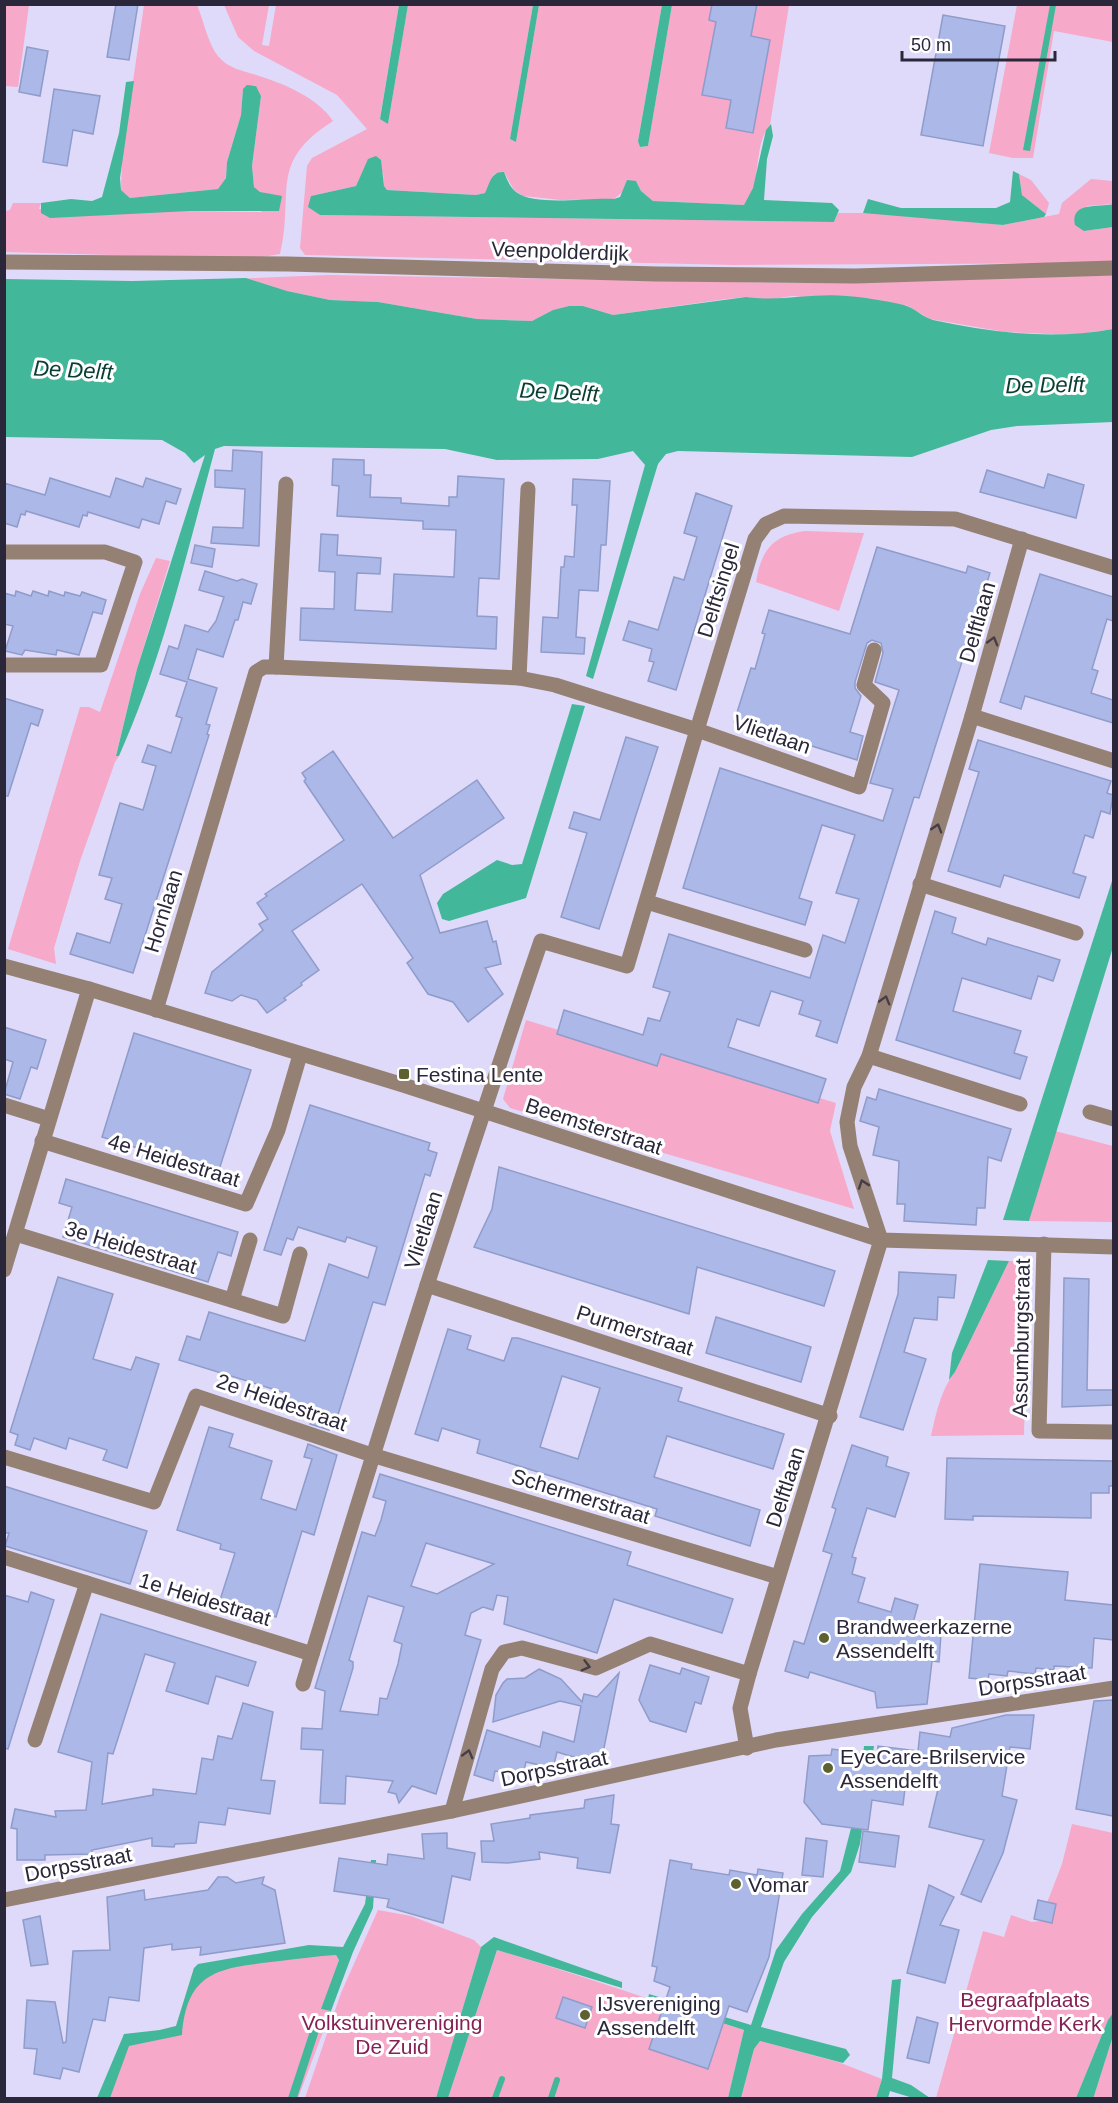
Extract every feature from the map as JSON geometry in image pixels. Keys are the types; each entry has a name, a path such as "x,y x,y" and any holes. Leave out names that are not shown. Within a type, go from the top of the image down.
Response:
{"street":[{"name":"Veenpolderdijk","path":"4,262 288,264 657,274 855,276 1113,268"},
{"path":"286,484 276,667 519,678 555,685 697,730"},
{"path":"519,678 528,489"},
{"name":"Delftsingel","path":"697,730 755,539 766,524 784,516 955,519 1113,568"},
{"name":"Delftlaan","path":"747,1748 740,1708 749,1674 830,1416 882,1240 850,1146 847,1122 854,1087 869,1056 972,716 1022,539"},
{"path":"4,552 105,552 135,562 101,665 4,664"},
{"name":"Vlietlaan","path":"303,1684 372,1455 541,941 627,966 697,730 859,787 883,703 864,685 874,650"},
{"name":"Hornlaan","path":"156,1010 256,672 264,667 276,667"},
{"path":"972,716 1113,761"},
{"path":"920,884 1076,933"},
{"path":"647,902 805,950"},
{"path":"4,966 156,1010"},
{"path":"4,1270 89,989"},
{"name":"Beemsterstraat","path":"156,1010 882,1240"},
{"name":"4e Heidestraat","path":"42,1141 246,1204 278,1130 300,1055"},
{"path":"869,1056 1020,1104"},
{"path":"4,1105 49,1119"},
{"path":"1090,1112 1113,1119"},
{"name":"3e Heidestraat","path":"16,1234 282,1316 300,1254"},
{"path":"232,1300 250,1240"},
{"path":"882,1240 1113,1247"},
{"name":"Assumburgstraat","path":"1044,1244 1039,1431 1113,1432"},
{"name":"Purmerstraat","path":"427,1285 830,1416"},
{"name":"2e Heidestraat","path":"4,1457 154,1502 196,1395 372,1455"},
{"name":"Schermerstraat","path":"372,1455 778,1577"},
{"name":"1e Heidestraat","path":"4,1557 312,1654"},
{"path":"35,1740 87,1583"},
{"path":"452,1811 492,1669 504,1652 522,1648 596,1668 650,1644 749,1674"},
{"name":"Dorpsstraat","path":"4,1900 452,1811 776,1740 1113,1688"}],"green space":[{"path":"5,4 29,5 18,87 5,86"},
{"path":"144,5 197,5 207,35 219,58 235,68 300,93 319,105 333,121 312,136 291,165 287,180 284,232 280,254 251,259 5,252 5,211 10,210 13,203 41,203 39,209 261,212 274,196 260,192 254,187 252,166 261,96 255,85 243,89 241,115 227,162 226,178 218,189 130,198 121,190 122,158"},
{"path":"224,5 269,5 262,45 269,46 276,5 399,5 380,118 388,124 408,5 533,5 510,139 516,142 539,5 662,5 638,140 640,147 648,146 672,5 789,5 770,125 761,144 754,187 744,205 653,201 641,191 636,181 614,199 561,200 523,196 514,190 504,172 494,174 485,193 476,195 387,190 384,186 383,173 365,166 356,186 311,196 320,215 834,222 838,213 884,213 1003,225 1059,214 1062,203 1091,179 1113,181 1113,204 1087,206 1084,231 1113,227 1113,263 734,265 305,255 300,248 307,166 312,158 367,129 337,95 254,51 238,37"},
{"path":"1017,5 1113,5 1113,42 1054,31 1033,158 1013,158 989,153"},
{"path":"1019,174 1031,180 1049,203 1046,214 1022,195"},
{"path":"328,275 793,283 1113,275 1113,329 1073,335 1005,332 930,319 906,305 792,296 768,300 746,297 726,299 613,315 583,306 569,306 553,310 532,321 477,319 378,302 330,300 287,291 247,278"},
{"path":"806,531 864,533 839,611 756,582 761,561 770,546 785,536"},
{"path":"156,558 170,561 137,669 116,755 119,756 80,861 54,948 56,964 8,949 80,707 89,707 100,712 140,594"},
{"path":"526,1020 659,1061 662,1050 836,1103 830,1131 854,1209 510,1108 503,1099"},
{"path":"1055,1131 1113,1146 1113,1222 1029,1221"},
{"path":"1009,1261 1024,1262 1028,1267 1024,1435 931,1436 943,1394"},
{"name":"Begraafplaats Hervormde Kerk","path":"1072,1824 1113,1833 1113,2013 1076,2098 936,2098 983,1931 1004,1937 1011,1915 1032,1922 1040,1921 1062,1864"},
{"name":"Volkstuinvereniging De Zuid","path":"378,1910 411,1916 474,1940 481,1947 436,2098 305,2098 341,1993"},
{"path":"311,1947 336,1955 339,1960 322,2009 331,2011 298,2098 100,2098 125,2035 176,2026 194,1968"},
{"name":"IJsvereniging Assendelft","path":"497,1950 744,2030 728,2098 448,2098"},
{"path":"1113,2036 1113,2098 1093,2098 1094,2096"},
{"path":"760,2041 838,2062 882,2079 876,2098 741,2098 754,2049"}],"water":[{"path":"399,5 408,5 388,124 380,119"},
{"path":"533,5 539,5 516,142 510,139"},
{"path":"662,5 672,5 648,146 640,147 638,141"},
{"path":"1050,5 1056,5 1030,151 1023,150"},
{"path":"134,81 120,178 121,190 130,198 218,189 226,178 227,162 241,115 243,89 247,85 256,86 261,96 252,166 254,187 260,192 282,196 279,211 189,211 50,218 41,213 41,203 71,199 92,201 102,197 119,133 126,82"},
{"path":"771,124 773,136 767,159 764,200 832,203 839,210 834,222 320,215 308,207 311,196 356,186 368,159 376,156 381,160 384,186 387,190 476,195 485,193 496,173 504,172 516,192 536,199 614,199 620,197 627,180 636,181 641,191 653,201 744,205 753,188 766,130"},
{"path":"1013,171 1019,174 1022,195 1046,214 1044,217 1003,225 863,213 868,199 901,208 996,208 1010,202"},
{"path":"1113,204 1113,227 1084,231 1075,225 1075,217 1081,209"},
{"name":"De Delft","path":"246,278 287,291 330,300 378,302 477,319 532,321 553,310 569,306 583,306 613,315 746,297 771,299 833,295 868,298 904,305 933,320 1023,334 1068,334 1113,329 1113,422 1017,426 991,430 912,457 678,451 666,454 658,464 593,679 586,676 645,465 633,451 598,459 497,460 445,449 224,446 215,449 184,566 149,681 119,756 116,756 137,669 205,455 194,463 185,453 162,440 5,437 5,279 133,281"},
{"path":"572,704 585,706 526,898 449,921 442,919 437,903 443,894 497,860 512,865 522,864"},
{"path":"1113,878 1113,947 1029,1221 1003,1220"},
{"path":"988,1260 1009,1261 949,1380 952,1353"},
{"path":"864,1746 874,1746 860,1844 851,1872 812,1917 784,1962 761,2027 846,2049 850,2055 843,2063 760,2041 754,2049 741,2098 728,2098 744,2030 648,1999 649,1994 751,2025 776,1950 802,1914 840,1871 859,1797"},
{"path":"371,1860 376,1860 373,1908 353,1952 331,2011 321,2009 339,1960 336,1955 260,1963 212,1975 200,1984 192,1996 185,2013 182,2035 129,2046 110,2098 97,2098 124,2034 176,2026 194,1968 198,1964 309,1945 343,1947 365,1904"},
{"path":"494,1937 622,1982 622,1988 497,1950 448,2098 436,2098 481,1947"},
{"path":"901,1979 892,2078 911,2085 930,2098 913,2098 890,2091 888,2098 876,2098 882,2079 892,1980"},
{"path":"1113,2013 1113,2036 1094,2096 1093,2098 1076,2098 1108,2020"},
{"path":"321,2025 297,2098 288,2098 310,2031"}],"building":[{"path":"116,4 138,4 129,60 107,57"},
{"path":"712,4 757,4 751,36 770,40 753,133 726,128 731,100 702,95 716,22 709,20"},
{"path":"943,15 1005,26 983,146 921,135"},
{"path":"27,47 48,51 40,96 19,92"},
{"path":"54,89 100,96 93,134 73,130 67,166 43,162"},
{"path":"233,450 262,452 259,546 211,543 213,527 243,528 245,489 215,487 215,470 232,471"},
{"path":"333,459 364,460 364,475 371,475 370,497 401,498 401,503 449,506 449,497 457,497 458,476 504,479 499,579 479,578 477,616 497,617 496,649 300,640 301,608 334,609 335,572 319,571 321,534 338,535 337,555 381,558 380,574 357,573 355,610 392,612 394,574 454,577 456,530 423,529 423,521 337,516 339,486 332,485"},
{"path":"987,470 1044,488 1048,474 1084,485 1076,518 980,492"},
{"path":"50,478 110,497 116,478 143,487 146,478 181,489 176,504 166,501 159,524 142,519 139,528 88,512 87,516 83,515 79,527 26,511 25,515 21,514 17,527 4,523 4,483 45,495"},
{"path":"573,479 610,481 606,545 601,545 598,591 579,590 576,637 585,638 584,654 541,652 543,617 558,618 561,567 564,567 565,556 574,557 577,505 572,505"},
{"path":"696,493 732,506 676,690 648,681 654,662 649,661 652,649 623,640 629,621 658,630 674,577 684,580 697,537 684,533"},
{"path":"195,545 215,549 212,567 191,563"},
{"path":"877,547 966,573 968,566 990,573 919,798 914,797 837,1043 816,1036 821,1021 799,1014 803,1001 771,991 759,1026 737,1019 728,1047 826,1079 818,1103 661,1054 657,1066 557,1034 564,1010 643,1035 648,1018 660,1021 670,992 653,987 669,934 810,978 823,935 845,943 859,899 836,893 855,835 822,825 799,898 812,902 805,925 683,888 720,768 883,821 893,789 870,783 899,690 875,682 883,653 881,643 872,640 867,643 855,682 855,688 861,696 850,732 863,736 857,760 734,722 751,668 755,669 769,610 850,634"},
{"path":"205,571 237,581 242,579 257,584 251,604 243,602 223,657 197,649 188,679 217,688 206,724 210,725 207,734 209,735 133,973 70,954 77,933 110,943 122,904 105,899 112,878 99,875 120,803 143,810 156,766 142,762 148,745 171,753 182,718 176,716 187,682 160,674 169,646 178,649 185,625 208,632 216,621 224,597 199,590"},
{"path":"1040,574 1113,597 1113,621 1107,619 1092,669 1098,671 1091,693 1113,700 1113,723 1025,696 1021,709 1000,702"},
{"path":"16,591 31,596 33,591 48,596 49,591 64,596 65,592 80,596 82,592 106,600 102,614 93,612 79,655 57,650 56,655 25,650 22,655 5,651 13,626 4,624 4,593 15,596"},
{"path":"4,698 43,710 38,726 31,723 8,796 4,796"},
{"path":"626,737 658,747 599,929 561,917 587,833 569,828 574,812 600,820"},
{"path":"978,740 1111,781 1107,793 1113,795 1110,814 1101,811 1093,838 1085,835 1073,873 1086,877 1079,898 1004,875 1000,887 948,871 979,772 969,769"},
{"path":"333,751 393,838 477,780 504,818 420,875 440,933 487,921 493,942 496,941 501,964 485,968 503,994 468,1022 453,1002 428,994 407,963 413,958 362,884 292,931 319,970 284,998 286,1000 267,1013 257,1000 241,995 232,1001 205,993 212,972 263,930 259,924 268,919 257,903 267,896 265,894 344,840 304,781 306,779 302,773"},
{"path":"935,911 956,918 952,933 986,945 988,938 1060,960 1053,981 1038,976 1031,999 962,978 953,1011 1021,1031 1014,1053 1027,1057 1020,1079 896,1040"},
{"path":"4,1027 46,1040 37,1069 31,1067 20,1099 4,1094 13,1062 4,1059"},
{"path":"134,1033 251,1070 218,1173 102,1137"},
{"path":"879,1089 1011,1129 1001,1161 988,1157 985,1208 977,1208 976,1225 904,1221 905,1204 897,1204 899,1161 873,1155 879,1127 860,1121 867,1097 876,1100"},
{"path":"310,1105 430,1143 428,1150 437,1153 430,1176 425,1174 385,1305 373,1302 336,1421 332,1420 329,1430 310,1424 313,1414 285,1406 289,1394 179,1360 187,1336 200,1340 209,1312 305,1341 329,1264 368,1278 377,1247 347,1237 345,1242 298,1227 293,1240 287,1238 281,1255 264,1250"},
{"path":"499,1167 835,1271 824,1306 697,1267 689,1314 474,1247 492,1209"},
{"path":"66,1179 238,1232 231,1256 218,1252 208,1282 63,1237 72,1207 59,1203"},
{"path":"899,1272 956,1275 954,1298 938,1297 937,1320 914,1318 904,1352 926,1359 903,1430 860,1417 898,1294"},
{"path":"58,1277 113,1294 93,1359 131,1370 136,1357 159,1364 127,1468 103,1460 107,1450 69,1438 66,1449 34,1438 30,1450 15,1445 18,1435 10,1432"},
{"path":"1064,1278 1089,1279 1087,1390 1113,1390 1113,1405 1062,1407"},
{"path":"716,1317 811,1347 801,1382 706,1353"},
{"path":"448,1329 471,1336 467,1349 504,1361 512,1338 518,1338 682,1388 678,1401 784,1434 773,1469 667,1436 654,1477 760,1510 750,1546 655,1516 657,1509 477,1453 480,1440 442,1428 438,1441 415,1434","holes":["562,1376 600,1388 578,1459 540,1447"]},
{"path":"209,1427 233,1434 229,1447 272,1461 261,1499 296,1510 312,1459 304,1457 308,1444 337,1455 314,1535 302,1531 276,1617 268,1614 265,1623 244,1617 246,1608 220,1600 235,1553 220,1549 221,1544 177,1530"},
{"path":"852,1445 888,1457 886,1466 909,1473 895,1517 867,1508 852,1557 856,1558 852,1574 865,1578 858,1602 891,1612 895,1598 918,1605 911,1630 941,1634 939,1662 932,1661 927,1704 877,1708 875,1692 810,1672 808,1678 785,1671 794,1641 804,1644 832,1554 823,1551 836,1509 832,1507"},
{"path":"947,1458 1113,1461 1113,1486 1109,1486 1109,1493 1091,1493 1091,1518 973,1516 973,1520 945,1519"},
{"path":"380,1474 631,1552 627,1565 733,1599 722,1633 614,1599 597,1653 504,1624 508,1597 497,1595 493,1610 483,1607 471,1613 465,1635 481,1640 436,1794 412,1786 399,1803 396,1794 388,1792 393,1781 346,1776 345,1804 320,1803 323,1750 301,1749 302,1728 322,1729 325,1691 315,1688 362,1532 375,1536 381,1520 386,1501 373,1497","holes":["426,1543 494,1564 437,1594 411,1586","368,1596 404,1607 394,1641 402,1644 398,1664 387,1699 380,1698 378,1715 340,1711 353,1668 353,1662 349,1660"]},
{"path":"4,1486 147,1531 130,1584 5,1546 9,1533 4,1533"},
{"path":"980,1564 1068,1572 1065,1600 1113,1605 1113,1640 1094,1638 1092,1668 1054,1666 1054,1670 1036,1668 1035,1674 1008,1671 1007,1676 989,1674 988,1680 969,1678"},
{"path":"31,1592 54,1600 8,1749 4,1748 4,1595 28,1602"},
{"path":"101,1614 256,1662 248,1686 216,1676 208,1704 166,1691 175,1663 145,1654 113,1754 108,1753 102,1804 153,1795 153,1789 196,1794 202,1758 213,1760 218,1736 232,1739 243,1703 273,1712 261,1780 275,1781 270,1814 228,1808 225,1825 199,1822 196,1843 175,1844 174,1847 152,1846 152,1838 92,1850 92,1854 45,1855 45,1860 17,1860 17,1829 11,1828 15,1809 56,1817 55,1811 86,1810 92,1762 58,1752"},
{"path":"650,1665 680,1674 682,1668 709,1677 701,1704 695,1702 686,1732 650,1721 639,1700"},
{"path":"539,1669 561,1679 582,1702 584,1694 597,1697 619,1673 602,1758 592,1756 590,1762 557,1752 553,1768 526,1762 523,1775 495,1771 493,1781 474,1775 487,1730 540,1747 543,1732 574,1742 581,1706 560,1701 493,1722 496,1695 503,1683 507,1679 525,1678"},
{"path":"1113,1700 1113,1816 1076,1809 1094,1701"},
{"path":"1006,1715 1034,1715 1030,1749 1010,1747 1002,1796 1017,1800 1003,1853 981,1902 961,1894 984,1840 929,1827 939,1785 906,1780 903,1805 872,1800 868,1830 822,1824 804,1802 809,1756 831,1755 832,1749 877,1755 878,1746 918,1751 920,1732 950,1737 952,1728"},
{"path":"614,1795 611,1824 619,1825 610,1873 577,1868 578,1858 539,1852 540,1859 508,1863 482,1862 481,1841 494,1841 491,1824 530,1818 530,1815 584,1808 585,1800"},
{"path":"863,1831 899,1836 895,1867 859,1862"},
{"path":"447,1833 447,1848 475,1853 470,1880 452,1876 443,1923 387,1907 389,1899 334,1891 339,1858 387,1865 388,1854 424,1859 422,1834"},
{"path":"806,1838 827,1841 823,1877 802,1875"},
{"path":"670,1860 692,1864 691,1869 729,1875 730,1870 757,1875 758,1869 783,1873 769,1957 747,2012 729,2006 708,2069 649,2049 670,1987 654,1981 657,1967 652,1966"},
{"path":"218,1877 227,1877 236,1883 264,1877 262,1884 275,1890 285,1943 200,1955 201,1947 172,1950 172,1944 144,1948 139,2001 109,1997 105,2021 93,2019 79,2072 63,2068 60,2079 34,2074 37,2049 24,2048 27,2000 55,2002 63,2043 66,2042 73,1951 110,1950 107,1897 144,1890 145,1900 208,1890"},
{"path":"929,1885 954,1897 940,1925 959,1930 945,1983 907,1973"},
{"path":"1038,1900 1056,1904 1052,1923 1034,1919"},
{"path":"40,1916 48,1964 31,1966 23,1920"},
{"path":"563,1997 592,2007 585,2028 556,2018"},
{"path":"917,2017 938,2023 929,2063 907,2058"}],"waterway":[{"path":"495,2098 502,2079"},
{"path":"551,2098 557,2080"}],"place":[{"name":"Festina Lente","path":"404,1074"},
{"name":"Brandweerkazerne Assendelft","path":"824,1638"},
{"name":"EyeCare-Brilservice Assendelft","path":"828,1768"},
{"name":"Vomar","path":"736,1884"},
{"name":"IJsvereniging Assendelft","path":"585,2015"}]}
